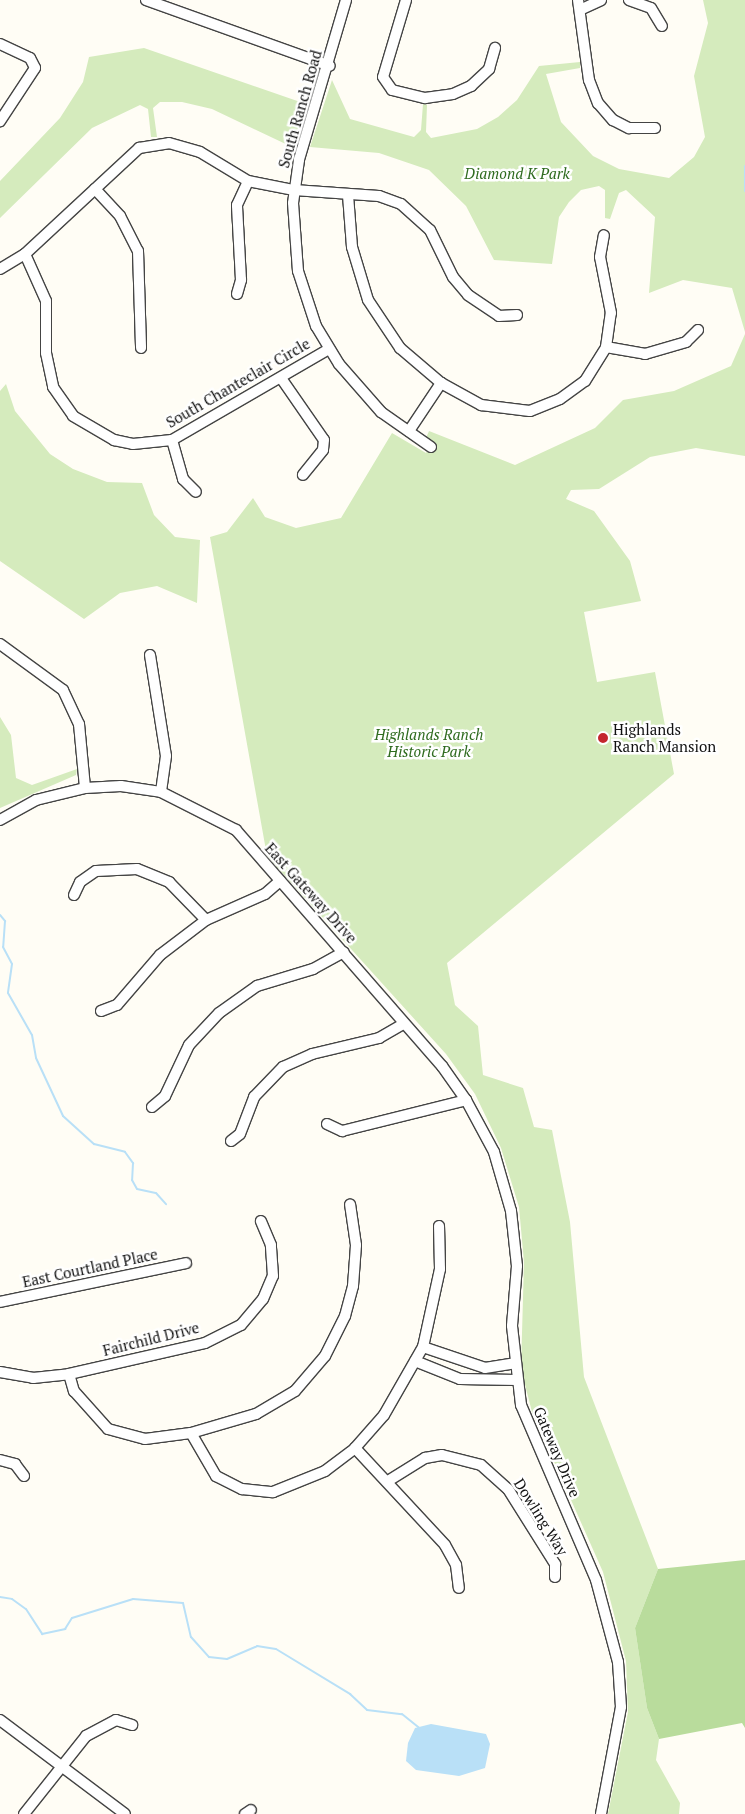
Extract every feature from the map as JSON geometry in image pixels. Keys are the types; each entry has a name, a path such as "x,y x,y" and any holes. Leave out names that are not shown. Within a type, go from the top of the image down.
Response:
{"street":[{"path":"146,0 330,66"},
{"name":"South Ranch Road","path":"346,0 330,66 294,190 298,271 311,313 329,349 359,390 409,432 431,447"},
{"path":"406,0 383,77 392,90 425,98 453,94 471,86 490,68 495,48"},
{"path":"602,0 580,5 589,80 598,102 613,120 629,128 655,128"},
{"path":"629,0 651,8 662,26"},
{"path":"0,44 30,58 35,68 0,121"},
{"path":"0,268 25,254 139,148 155,144 200,152 248,180 294,190 379,196 416,214 468,295 499,316 517,315"},
{"path":"237,294 241,280 236,219 248,180"},
{"path":"96,189 120,216 138,251 141,348"},
{"path":"348,195 352,247 368,300 400,348 441,384 481,405 530,411 560,400 584,381 606,347 611,313 600,257 604,235"},
{"name":"South Chanteclair Circle","path":"25,254 46,301 48,371 53,387 73,416 114,440 133,444 172,440 329,349"},
{"path":"606,347 645,354 686,342 698,330"},
{"path":"281,378 324,440 323,450 303,475"},
{"path":"409,432 441,384"},
{"path":"172,440 183,479 196,492"},
{"path":"0,644 63,690 79,724 85,788 36,800 0,820"},
{"path":"150,655 166,756 161,792"},
{"name":"East Gateway Drive","path":"85,788 121,786 161,792 236,830 344,952 466,1100"},
{"path":"74,895 80,882 96,872 137,869 169,882 206,920"},
{"path":"101,1011 117,1005 160,955 206,920 265,894 280,881"},
{"path":"152,1107 165,1096 189,1045 219,1013 257,986 313,969 344,952"},
{"path":"231,1141 240,1134 254,1097 282,1067 312,1054 379,1038 402,1024"},
{"path":"327,1124 342,1131 466,1100"},
{"name":"Gateway Drive","path":"466,1100 494,1152 511,1211 518,1266 512,1326 521,1405 537,1447 596,1580 618,1662 620,1707 601,1814"},
{"path":"69,1374 74,1391 108,1430 145,1438 191,1433 256,1414 295,1391 325,1356 345,1316 354,1286 356,1245 350,1204"},
{"name":"Fairchild Drive","path":"0,1372 33,1378 69,1374 205,1343 241,1325 264,1299 273,1276 271,1245 262,1221"},
{"path":"191,1433 216,1476 242,1489 272,1492 325,1471 355,1448 384,1415 423,1347 440,1270 439,1226"},
{"name":"East Courtland Place","path":"0,1302 186,1263"},
{"path":"423,1347 485,1368 515,1363"},
{"path":"416,1361 460,1379 517,1380"},
{"path":"355,1448 388,1481 445,1545 456,1565 459,1588"},
{"name":"Dowling Way","path":"388,1481 424,1458 442,1455 481,1465 508,1489 555,1564 555,1577"},
{"path":"0,1460 15,1464 24,1476"},
{"path":"0,1720 125,1814"},
{"path":"24,1814 61,1766 101,1726 116,1720 132,1725"}],"green space":[{"name":"Diamond K Park","path":"703,0 745,0 745,332 732,288 683,280 649,293 655,217 626,190 619,193 610,219 605,218 605,190 599,186 581,190 569,202 559,217 552,264 494,260 466,206 429,170 379,153 310,147 332,80 350,119 414,137 421,130 423,104 427,105 426,132 431,138 477,129 498,117 517,100 539,66 580,62 580,68 546,74 561,122 593,156 619,169 669,178 694,157 705,137 694,76 708,23"},
{"path":"144,48 306,104 292,147 212,109 182,102 160,102 153,108 157,137 151,137 148,109 140,105 92,128 0,218 0,181 60,118 83,82 89,57"},
{"name":"Highlands Ranch Historic Park","path":"745,334 745,456 696,448 650,457 599,489 571,490 566,499 594,511 630,561 641,601 584,612 597,682 655,672 674,774 447,963 455,1005 478,1026 483,1075 523,1088 534,1127 552,1130 570,1222 584,1377 658,1569 635,1628 647,1708 659,1739 656,1760 680,1803 679,1814 608,1814 628,1712 626,1661 603,1572 532,1412 521,1369 524,1262 519,1207 501,1148 475,1094 446,1054 267,856 210,537 227,532 253,498 265,517 296,528 341,518 392,433 426,453 433,443 426,438 429,431 515,465 595,428 623,400 674,391 731,366"},
{"path":"6,384 15,411 50,454 73,469 107,482 142,483 154,515 175,537 200,540 197,603 157,586 120,593 84,619 0,561 0,391"},
{"path":"0,717 11,735 16,778 32,785 77,769 76,775 0,808"},
{"path":"745,1560 745,1728 742,1723 659,1739 647,1708 635,1628 658,1569"}],"water":[{"path":"431,1724 486,1734 490,1744 485,1768 459,1776 416,1770 406,1761 408,1743 415,1728"}],"waterway":[{"path":"745,166 745,191"},
{"path":"0,915 5,921 3,947 12,964 8,993 32,1035 36,1058 63,1116 94,1144 125,1152 133,1163 132,1180 137,1189 156,1193 166,1204"},
{"path":"0,1597 12,1599 26,1609 42,1634 65,1629 72,1618 133,1599 183,1603 191,1637 209,1657 227,1659 257,1646 276,1649 350,1694 367,1710 402,1714 419,1728"}],"place":[{"name":"Highlands Ranch Mansion","path":"603,738"}]}
